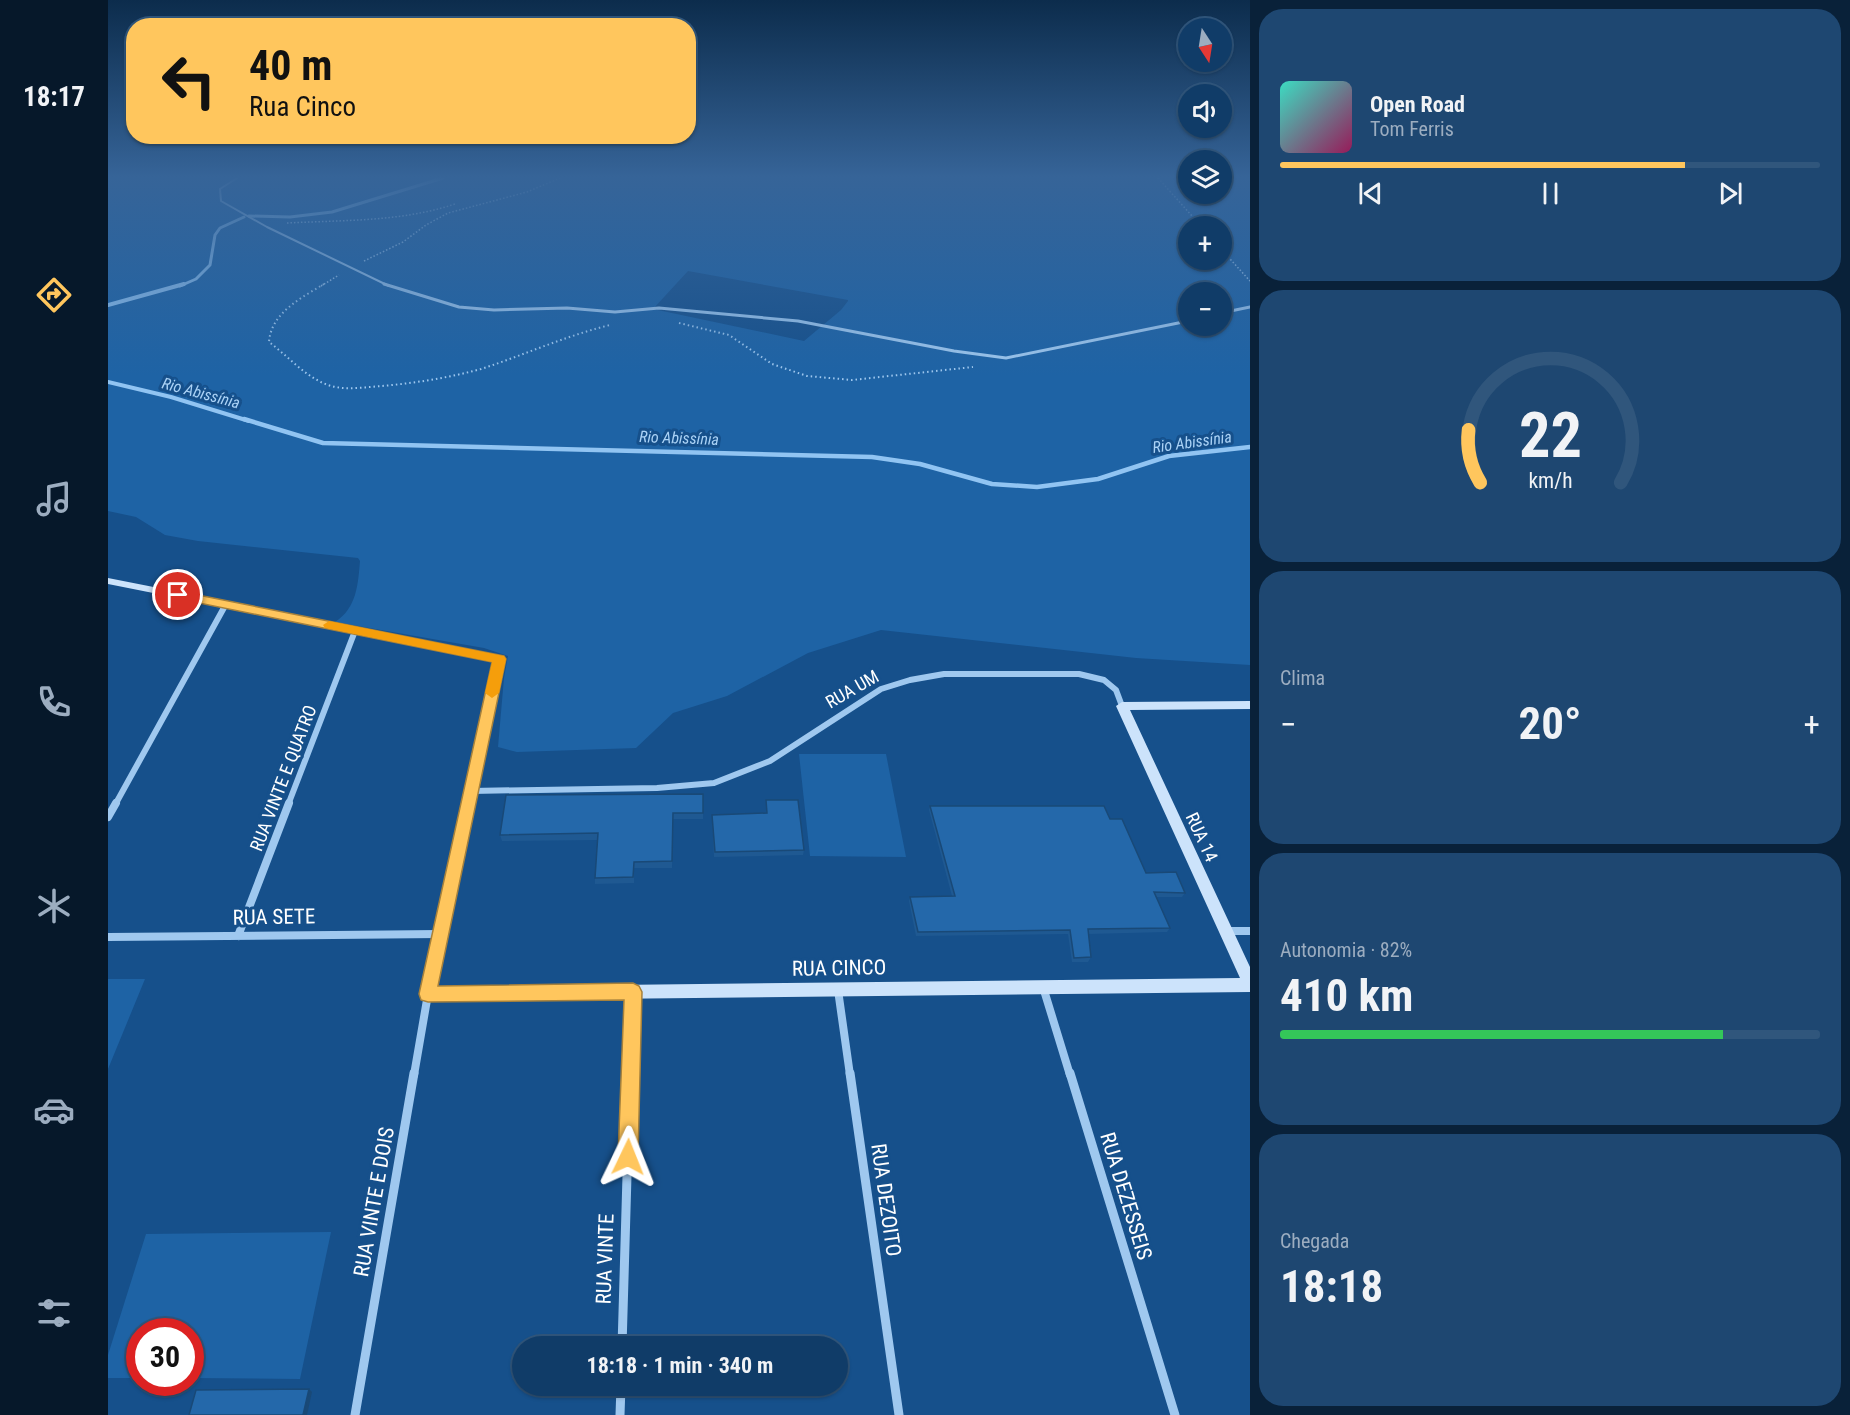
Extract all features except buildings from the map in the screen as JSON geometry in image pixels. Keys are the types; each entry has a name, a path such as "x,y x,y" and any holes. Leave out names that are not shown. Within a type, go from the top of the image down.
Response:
{"street":[{"path":"108,581 499,659 428,994"},
{"path":"108,818 226,604"},
{"name":"RUA VINTE E QUATRO","path":"238,936 355,631"},
{"name":"RUA UM","path":"471,791 657,788 714,783 770,761 881,689 910,680 944,674 1079,674 1104,680 1116,690 1122,706"},
{"path":"1122,706 1250,705"},
{"name":"RUA 14","path":"1122,706 1250,984"},
{"path":"1226,931 1250,931"},
{"name":"RUA SETE","path":"108,937 440,934"},
{"name":"RUA CINCO","path":"428,994 1250,984"},
{"name":"RUA DEZESSEIS","path":"1043,987 1175,1415"},
{"name":"RUA DEZOITO","path":"838,989 899,1415"},
{"name":"RUA VINTE","path":"622,1336 633,992"},
{"name":"RUA VINTE E DOIS","path":"355,1415 428,994"},
{"path":"620,1415 621,1396"}],"lane":[{"path":"302,244 383,284 459,307 567,308 615,312 659,308 798,321 954,351 1006,358 1178,323"},
{"path":"1232,310 1250,306"}],"path":[{"path":"1232,261 1250,281"},
{"path":"675,322 729,335 772,364 807,376 852,380 913,375 971,367 1006,358"}],"shaded area":[{"path":"108,244 1178,244 1178,270 1232,270 1232,244 1250,244 1250,665 1136,658 881,630 808,653 727,696 673,713 636,748 517,752 498,747 508,656 484,648 335,622 348,610 355,595 360,561 358,558 198,541 165,535 136,517 108,511","holes":["688,271 848,300 841,310 804,341 653,309"]},
{"path":"799,754 886,754 906,857 810,856"},
{"path":"108,979 145,979 108,1069"},
{"path":"331,1232 300,1379 204,1378 204,1318 126,1318 126,1378 108,1378 108,1355 146,1234"}],"waterway":[{"path":"180,286 196,279 210,265 213,244"},
{"path":"108,305 184,284"},
{"name":"Rio Abissínia","path":"108,382 171,397 249,421"},
{"name":"Rio Abissínia","path":"244,419 323,443 872,457 920,464 992,484 1037,487 1098,479 1169,456 1250,447"}],"slow traffic":[{"path":"329,625 499,659 492,693"}],"route":[{"path":"178,595 499,659 428,994 633,992 628,1157"}]}
